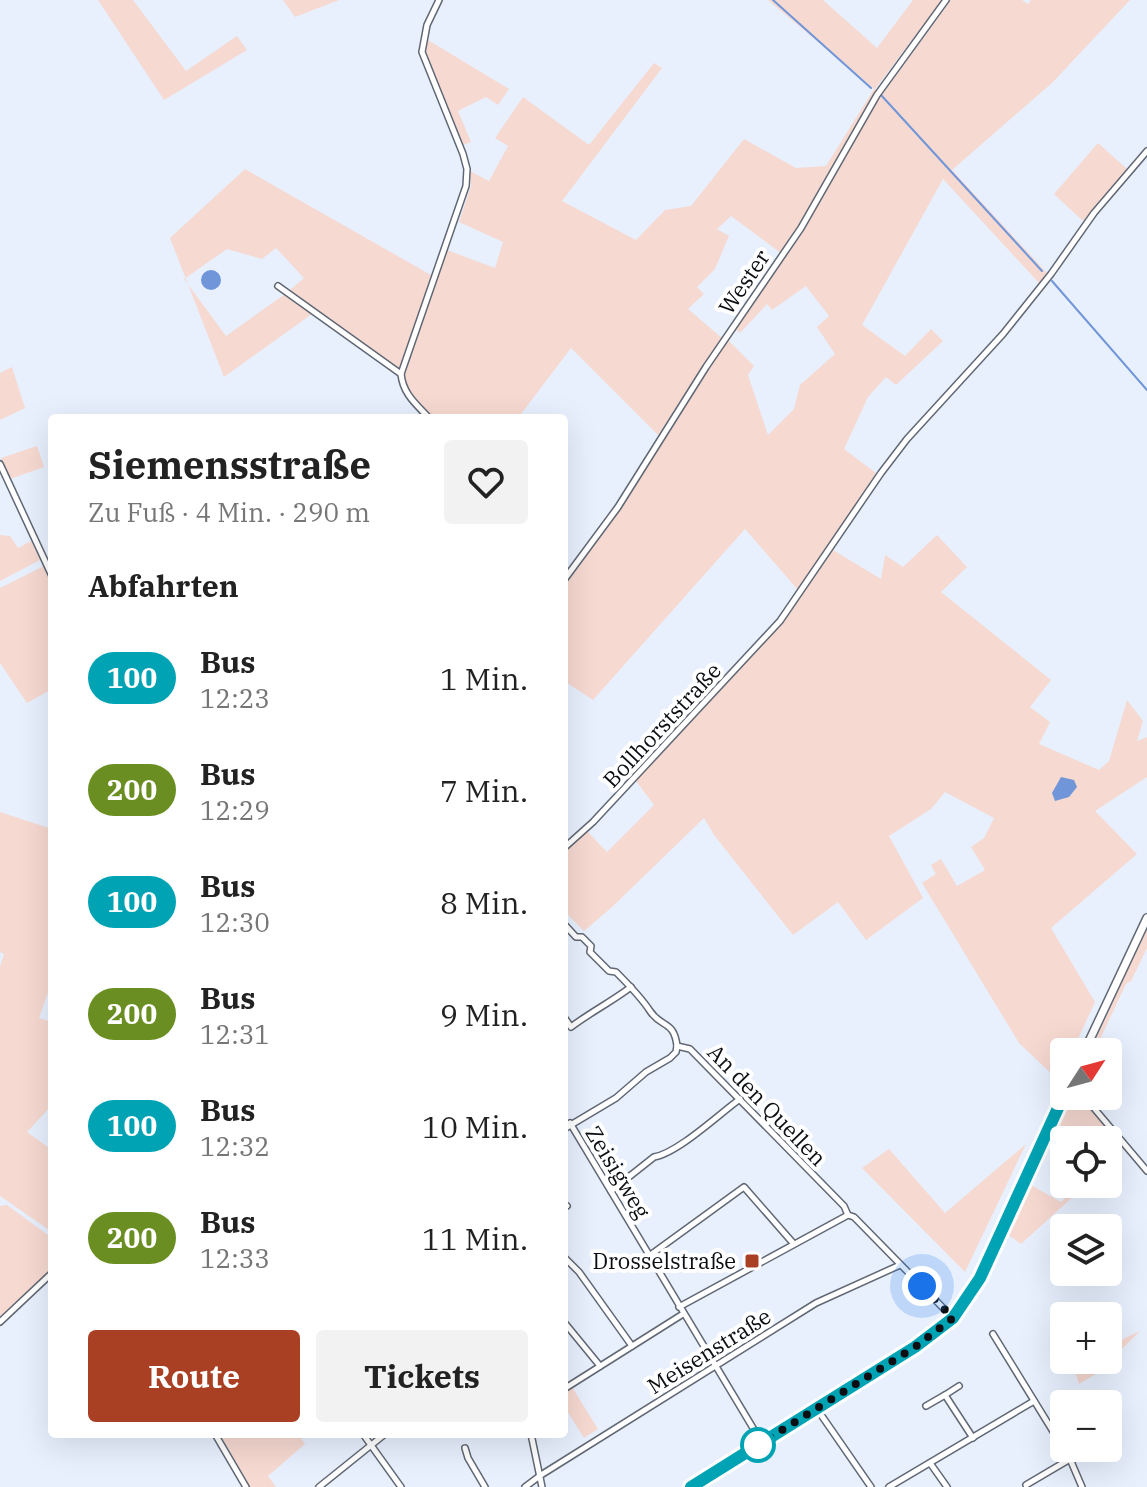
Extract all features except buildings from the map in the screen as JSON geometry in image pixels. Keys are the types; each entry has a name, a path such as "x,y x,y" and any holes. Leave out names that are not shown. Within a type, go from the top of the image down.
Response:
{"main road":[{"path":"1091,1038 1147,918"},
{"path":"691,1487 915,1347 953,1318 980,1278 1057,1110"}],"street":[{"path":"425,414 408,396 401,374 466,186 467,169 422,52 427,25 439,0"},
{"name":"Wester","path":"568,575 618,507 706,367 801,228 877,95 946,0"},
{"name":"Bollhorststraße","path":"568,844 593,822 780,621 907,439 1003,334 1094,213 1147,151"},
{"path":"278,286 401,374"},
{"path":"0,464 48,567"},
{"name":"An den Quellen","path":"568,928 576,937 582,937 591,946 590,952 609,971 616,972 648,1004 652,1013 672,1028 677,1046 690,1049 844,1206 848,1215 854,1217 953,1318"},
{"path":"568,1023 571,1027 631,987"},
{"path":"570,1123 616,1098 646,1072 670,1058 677,1046"},
{"path":"611,1191 654,1157 663,1156 701,1131 740,1099"},
{"path":"1096,1110 1147,1171"},
{"name":"Zeisigweg","path":"570,1123 762,1443"},
{"path":"649,1256 744,1187 793,1243"},
{"path":"679,1307 848,1215"},
{"path":"568,1261 632,1346"},
{"name":"Meisenstraße","path":"525,1487 816,1303 900,1265"},
{"path":"0,1322 48,1277"},
{"path":"568,1386 683,1314"},
{"path":"568,1327 600,1366"},
{"path":"993,1334 1050,1427"},
{"path":"926,1406 959,1386"},
{"path":"945,1395 973,1438"},
{"path":"889,1487 1034,1401"},
{"path":"817,1409 871,1487"},
{"path":"217,1438 246,1487"},
{"path":"366,1438 401,1487"},
{"path":"319,1487 380,1438"},
{"path":"532,1438 542,1487"},
{"path":"465,1448 485,1487"},
{"path":"1026,1485 1065,1462"},
{"path":"1071,1462 1082,1487"},
{"path":"930,1463 947,1487"}],"shaded area":[{"path":"98,0 133,0 186,71 237,36 247,50 164,100"},
{"path":"283,0 339,0 295,17"},
{"path":"768,0 823,0 877,48 913,0 942,0 875,89 881,96 951,0 1022,0 1028,4 1031,0 1130,0 1052,83 952,170 1047,273 1040,284 943,179 862,325 905,356 931,329 943,341 896,385 886,377 868,397 844,449 876,473 798,590 745,529 593,700 568,684 568,578 621,508 728,340 754,366 748,375 768,435 794,409 800,385 835,354 817,327 829,316 806,286 772,310 767,304 740,333 736,329 785,256 731,216 717,229 729,236 715,269 697,287 704,294 688,309 722,338 658,435 571,348 521,414 429,414 411,393 405,374 447,250 495,268 503,242 459,222 471,186 470,171 489,181 508,146 495,138 523,97 589,145 654,63 662,68 562,201 636,240 665,210 691,206 744,139 796,168 826,166 874,89"},
{"path":"428,40 509,89 498,105 486,97 458,111 471,142 463,145 426,52"},
{"path":"1098,143 1127,169 1083,221 1054,194"},
{"path":"245,169 431,275 400,369 290,290 304,278 276,248 262,259 227,249 186,278 170,238"},
{"path":"188,285 226,336 285,294 312,314 224,377"},
{"path":"12,367 25,408 0,420 0,373"},
{"path":"37,446 44,467 10,479 1,458"},
{"path":"0,535 10,536 18,548 31,541 40,560 0,581"},
{"path":"937,535 967,567 941,592 1051,680 1030,707 1050,722 1039,744 1099,770 1109,761 1127,700 1143,721 1137,741 1147,737 1147,777 1095,811 1137,854 1051,928 1095,1002 1078,1038 1050,1038 1050,1072 1019,1043 922,883 936,874 931,865 941,859 957,886 985,870 971,847 984,838 994,818 945,792 931,809 889,836 923,898 866,940 838,902 793,935 704,818 584,931 568,915 568,848 587,831 607,852 654,805 636,781 780,621 783,623 833,550 881,579 885,555 903,567"},
{"path":"48,564 48,691 27,703 0,663 0,588"},
{"path":"0,812 48,828 48,992 39,1018 48,1021 48,1109 27,1132 48,1147 48,1229 0,1196 0,967 4,954 0,952"},
{"path":"1147,928 1147,948 1101,1038 1096,1038"},
{"path":"1064,1110 1092,1110 1106,1126 1055,1126"},
{"path":"1026,1144 965,1272 862,1168 889,1149 945,1213"},
{"path":"1029,1184 1061,1202 1072,1198 1050,1214 1050,1218 1021,1244 1007,1234"},
{"path":"7,1205 48,1235 48,1273 0,1319 0,1206"},
{"path":"1140,1331 1122,1349 1125,1338"},
{"path":"1077,1374 1096,1374 1079,1384"},
{"path":"572,1387 598,1429 584,1438 568,1412 568,1390"},
{"path":"222,1438 301,1438 305,1444 268,1476 276,1487 250,1487"}],"water":[{"path":"211,270 218,273 221,280 218,287 211,290 204,287 201,280 204,273"},
{"path":"1061,777 1074,780 1077,787 1069,797 1055,801 1052,793"}],"waterway":[{"path":"773,0 871,88"},
{"path":"881,95 1042,271"},
{"path":"1052,281 1147,390"}],"bus line":[{"name":"100","path":"691,1487 915,1347 953,1318 980,1278 1057,1110"}],"place":[{"name":"Drosselstraße","path":"752,1261"}],"route":[{"path":"758,1445 915,1347 953,1318 922,1286"}]}
